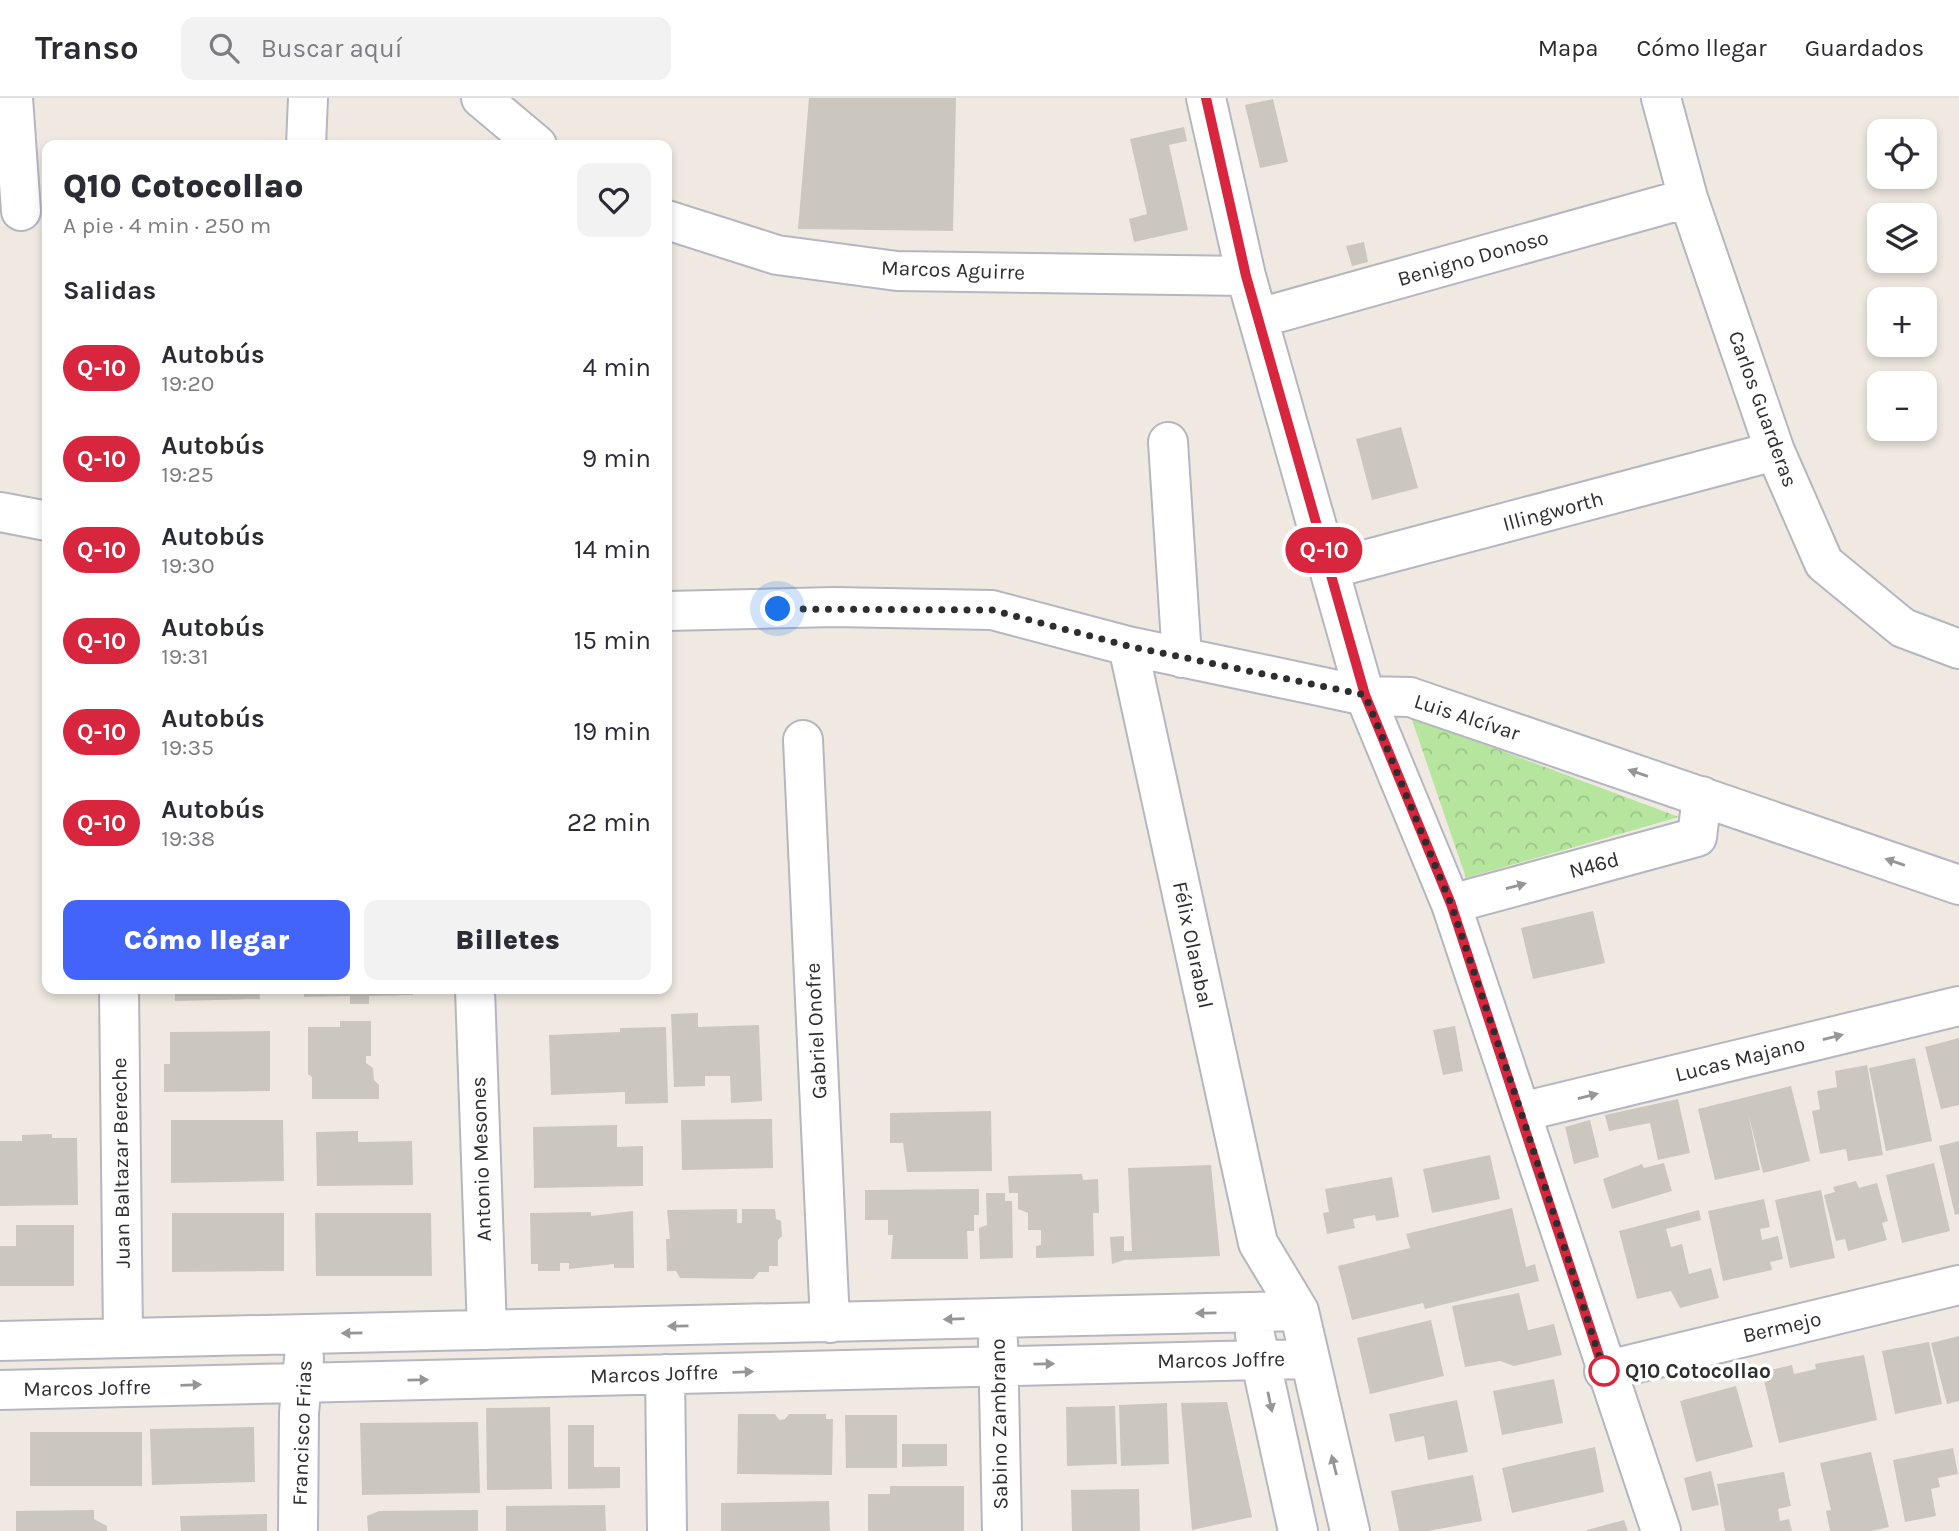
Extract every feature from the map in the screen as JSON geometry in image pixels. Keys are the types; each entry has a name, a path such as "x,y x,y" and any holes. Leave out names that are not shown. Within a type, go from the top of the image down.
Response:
{"street":[{"path":"13,98 23,215"},
{"path":"306,140 308,98"},
{"path":"481,98 531,140"},
{"path":"1206,98 1246,276 1365,695 1451,904 1604,1371 1661,1531"},
{"name":"Carlos Guarderas","path":"1661,98 1688,198 1775,451 1824,564 1903,628 1959,649"},
{"name":"Benigno Donoso","path":"1259,318 1688,198"},
{"name":"Marcos Aguirre","path":"672,222 777,255 897,271 1246,276"},
{"path":"1168,442 1182,658"},
{"name":"Illingworth","path":"1330,569 1775,451"},
{"path":"0,512 42,520"},
{"name":"Luis Alcívar","path":"672,611 834,607 992,610 1182,658 1365,695 1410,697 1959,885"},
{"name":"Félix Olarabal","path":"1128,646 1258,1243 1299,1311 1350,1531"},
{"name":"Gabriel Onofre","path":"803,740 830,1323"},
{"name":"N46d","path":"1451,904 1697,837 1702,796"},
{"name":"Juan Baltazar Bereche","path":"119,994 123,1338"},
{"name":"Antonio Mesones","path":"475,994 486,1330"},
{"name":"Lucas Majano","path":"1521,1112 1959,1006"},
{"name":"Félix Olarabal","path":"1258,1243 1250,1312 1298,1531"},
{"name":"Bermejo","path":"1604,1371 1959,1285"},
{"path":"0,1341 1299,1311"},
{"name":"Sabino Zambrano","path":"998,1318 1002,1531"},
{"name":"Francisco Frias","path":"298,1531 299,1413 306,1335"},
{"name":"Marcos Joffre","path":"0,1390 998,1364 1308,1359"},
{"path":"665,1374 667,1531"}],"green space":[{"path":"1411,717 1679,817 1466,878"}],"building":[{"path":"809,98 956,98 953,231 798,229"},
{"path":"1273,99 1288,162 1260,168 1245,105"},
{"path":"1184,127 1187,141 1169,145 1188,230 1134,242 1129,219 1147,214 1130,139"},
{"path":"1364,242 1368,262 1352,266 1346,246"},
{"path":"1401,427 1418,488 1372,500 1356,439"},
{"path":"1593,911 1605,963 1533,979 1521,928"},
{"path":"175,994 260,994 260,999 175,1001"},
{"path":"304,994 413,994 369,996 369,1004 350,1004 350,996 304,997"},
{"path":"698,1013 698,1027 759,1025 762,1101 731,1103 730,1076 705,1076 705,1086 674,1087 671,1014"},
{"path":"340,1021 371,1021 371,1056 366,1056 366,1063 373,1068 374,1080 379,1085 379,1099 312,1099 312,1077 308,1074 308,1027 340,1027"},
{"path":"1455,1026 1463,1071 1443,1075 1433,1030"},
{"path":"666,1027 668,1103 625,1104 625,1092 551,1095 549,1035 620,1032 620,1028"},
{"path":"270,1031 270,1091 164,1092 164,1064 170,1064 170,1032"},
{"path":"1959,1038 1959,1105 1941,1109 1925,1047"},
{"path":"1915,1058 1932,1141 1886,1151 1869,1068"},
{"path":"1867,1065 1883,1155 1848,1161 1846,1149 1820,1154 1812,1111 1820,1109 1817,1091 1837,1087 1835,1071"},
{"path":"1791,1086 1810,1161 1763,1173 1748,1113 1760,1170 1715,1180 1698,1109"},
{"path":"1678,1099 1690,1153 1658,1160 1650,1123 1609,1131 1605,1115"},
{"path":"991,1111 992,1171 907,1172 903,1143 890,1143 890,1113"},
{"path":"772,1119 773,1168 682,1170 681,1120"},
{"path":"171,1120 283,1120 284,1181 171,1183"},
{"path":"1590,1120 1599,1157 1574,1164 1565,1127"},
{"path":"617,1125 617,1147 643,1146 643,1186 534,1188 533,1127"},
{"path":"358,1131 358,1142 412,1141 413,1185 317,1186 316,1132"},
{"path":"52,1134 52,1138 77,1138 78,1205 0,1206 0,1141 22,1141 22,1135"},
{"path":"1959,1141 1959,1214 1955,1215 1939,1146"},
{"path":"1490,1155 1500,1199 1432,1213 1423,1169"},
{"path":"1664,1163 1672,1191 1612,1209 1603,1179 1642,1164 1644,1168"},
{"path":"1934,1163 1950,1231 1902,1243 1886,1175"},
{"path":"1211,1165 1220,1256 1124,1260 1112,1264 1110,1237 1124,1236 1124,1251 1132,1251 1128,1168"},
{"path":"1082,1174 1083,1180 1098,1179 1099,1213 1093,1213 1094,1256 1036,1258 1036,1246 1041,1245 1041,1230 1028,1230 1028,1213 1018,1209 1018,1193 1009,1193 1008,1176"},
{"path":"1392,1177 1399,1217 1376,1221 1375,1215 1353,1219 1355,1228 1327,1234 1323,1213 1329,1212 1325,1189"},
{"path":"1856,1181 1859,1188 1877,1183 1888,1221 1882,1223 1887,1240 1848,1251 1845,1239 1836,1241 1824,1195 1835,1192 1833,1187"},
{"path":"979,1189 979,1215 974,1215 974,1231 967,1231 968,1259 891,1259 893,1235 888,1235 888,1220 865,1220 865,1190"},
{"path":"1821,1190 1835,1258 1790,1268 1775,1200"},
{"path":"986,1193 1005,1193 1005,1201 1012,1201 1013,1258 980,1259 979,1228 987,1225"},
{"path":"1764,1199 1770,1227 1760,1229 1762,1240 1778,1236 1783,1259 1770,1262 1772,1270 1723,1281 1708,1211"},
{"path":"1512,1208 1526,1267 1535,1264 1539,1281 1425,1309 1423,1303 1352,1320 1338,1266 1410,1248 1406,1234"},
{"path":"737,1209 737,1223 742,1223 742,1209 775,1209 776,1219 781,1221 782,1236 778,1240 778,1266 769,1266 769,1272 759,1272 753,1279 680,1278 676,1271 667,1271 666,1239 670,1239 667,1210"},
{"path":"1699,1210 1701,1220 1666,1229 1671,1247 1682,1244 1689,1274 1711,1268 1719,1298 1680,1308 1671,1291 1637,1299 1619,1231"},
{"path":"633,1211 634,1268 614,1268 614,1264 569,1269 569,1263 560,1263 560,1271 538,1271 538,1264 531,1264 530,1213 591,1212 591,1216"},
{"path":"172,1213 284,1213 284,1271 172,1272"},
{"path":"315,1213 431,1213 432,1276 316,1276"},
{"path":"16,1225 74,1225 74,1286 0,1286 0,1246 16,1246"},
{"path":"1519,1293 1528,1330 1554,1324 1562,1355 1514,1366 1500,1361 1465,1367 1452,1306"},
{"path":"1431,1320 1444,1376 1370,1394 1357,1338"},
{"path":"1959,1336 1959,1401 1947,1404 1931,1343"},
{"path":"1929,1342 1942,1404 1895,1414 1882,1351"},
{"path":"1864,1355 1877,1420 1779,1443 1762,1372 1792,1365 1794,1374 1816,1369 1815,1364"},
{"path":"1554,1379 1563,1423 1502,1435 1493,1391"},
{"path":"1736,1386 1753,1447 1696,1462 1680,1401"},
{"path":"1457,1400 1468,1452 1428,1460 1424,1436 1395,1442 1389,1414"},
{"path":"1227,1402 1252,1517 1192,1530 1181,1403"},
{"path":"1167,1403 1169,1464 1121,1466 1119,1405"},
{"path":"1115,1406 1117,1464 1067,1466 1066,1407"},
{"path":"550,1407 552,1489 487,1490 486,1408"},
{"path":"738,1414 775,1414 779,1420 785,1419 789,1414 826,1414 826,1419 833,1419 832,1475 737,1474"},
{"path":"845,1415 897,1415 897,1468 846,1468"},
{"path":"478,1422 480,1493 362,1495 360,1423"},
{"path":"568,1425 594,1425 594,1467 620,1467 620,1488 568,1489"},
{"path":"254,1427 255,1482 152,1485 150,1429"},
{"path":"30,1432 142,1432 142,1486 30,1486"},
{"path":"902,1444 947,1444 947,1466 902,1467"},
{"path":"1595,1447 1604,1492 1512,1513 1502,1468"},
{"path":"1953,1448 1958,1474 1938,1478 1940,1487 1931,1489 1936,1516 1905,1522 1893,1460"},
{"path":"1871,1452 1889,1527 1872,1531 1830,1531 1826,1511 1831,1510 1820,1463"},
{"path":"1711,1471 1719,1505 1692,1511 1684,1478"},
{"path":"1784,1472 1791,1506 1778,1509 1780,1521 1789,1519 1792,1531 1725,1531 1717,1484"},
{"path":"1473,1475 1482,1521 1428,1531 1399,1531 1391,1491"},
{"path":"890,1486 964,1486 964,1531 868,1531 868,1494 890,1494"},
{"path":"1139,1489 1140,1531 1072,1531 1071,1490"},
{"path":"829,1501 830,1531 721,1531 721,1503"},
{"path":"605,1505 606,1531 506,1531 506,1506"},
{"path":"94,1510 94,1519 107,1526 107,1531 16,1531 16,1511"},
{"path":"478,1510 478,1531 368,1531 367,1516 379,1511"},
{"path":"267,1514 267,1531 181,1531 180,1516"},
{"path":"1624,1520 1628,1531 1587,1531 1587,1530"}],"bus line":[{"name":"Q-10","path":"1206,98 1246,276 1365,695 1451,904 1604,1371"}],"place":[{"name":"Q10 Cotocollao","path":"1604,1371"}],"route":[{"path":"778,609 834,607 992,610 1128,646 1365,695 1451,904 1604,1371"}]}
